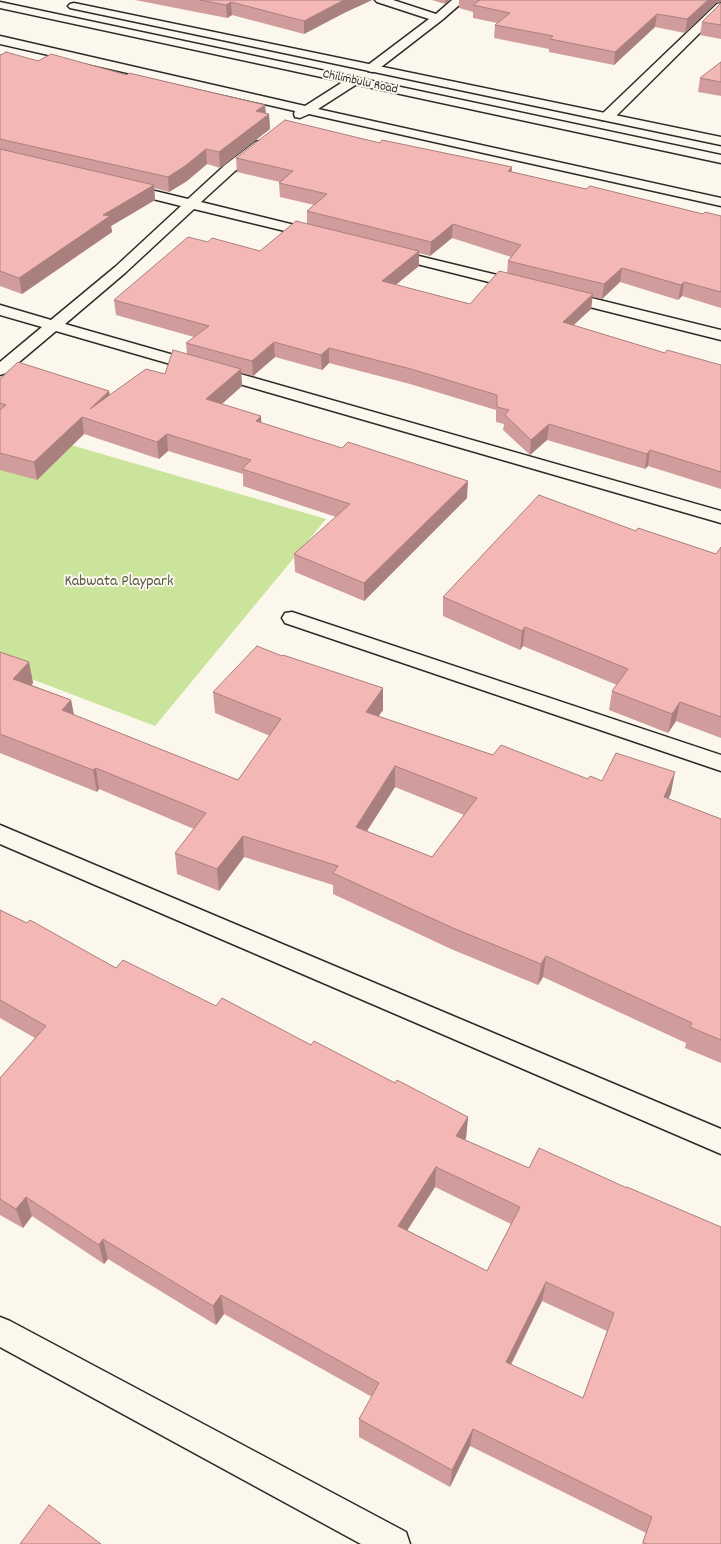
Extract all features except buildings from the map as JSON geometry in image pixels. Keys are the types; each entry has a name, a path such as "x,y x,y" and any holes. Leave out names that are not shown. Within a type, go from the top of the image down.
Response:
{"street":[{"path":"381,0 438,18"},
{"path":"372,68 438,18 459,0"},
{"name":"Chilimbulu Road","path":"60,3 721,141"},
{"name":"Chilimbulu Road","path":"0,5 721,159"},
{"path":"607,117 721,6"},
{"path":"0,40 482,150 721,202"},
{"path":"289,122 307,109 353,81"},
{"path":"0,370 120,270 230,168 271,136"},
{"path":"109,185 191,203 329,238"},
{"path":"375,249 536,289"},
{"path":"551,293 721,336"},
{"path":"0,310 721,517"},
{"path":"292,618 721,763"},
{"path":"0,834 721,1142"},
{"path":"0,1331 394,1544"}],"green space":[{"name":"Kabwata Playpark","path":"33,434 326,519 155,726 0,667 0,462"}]}
